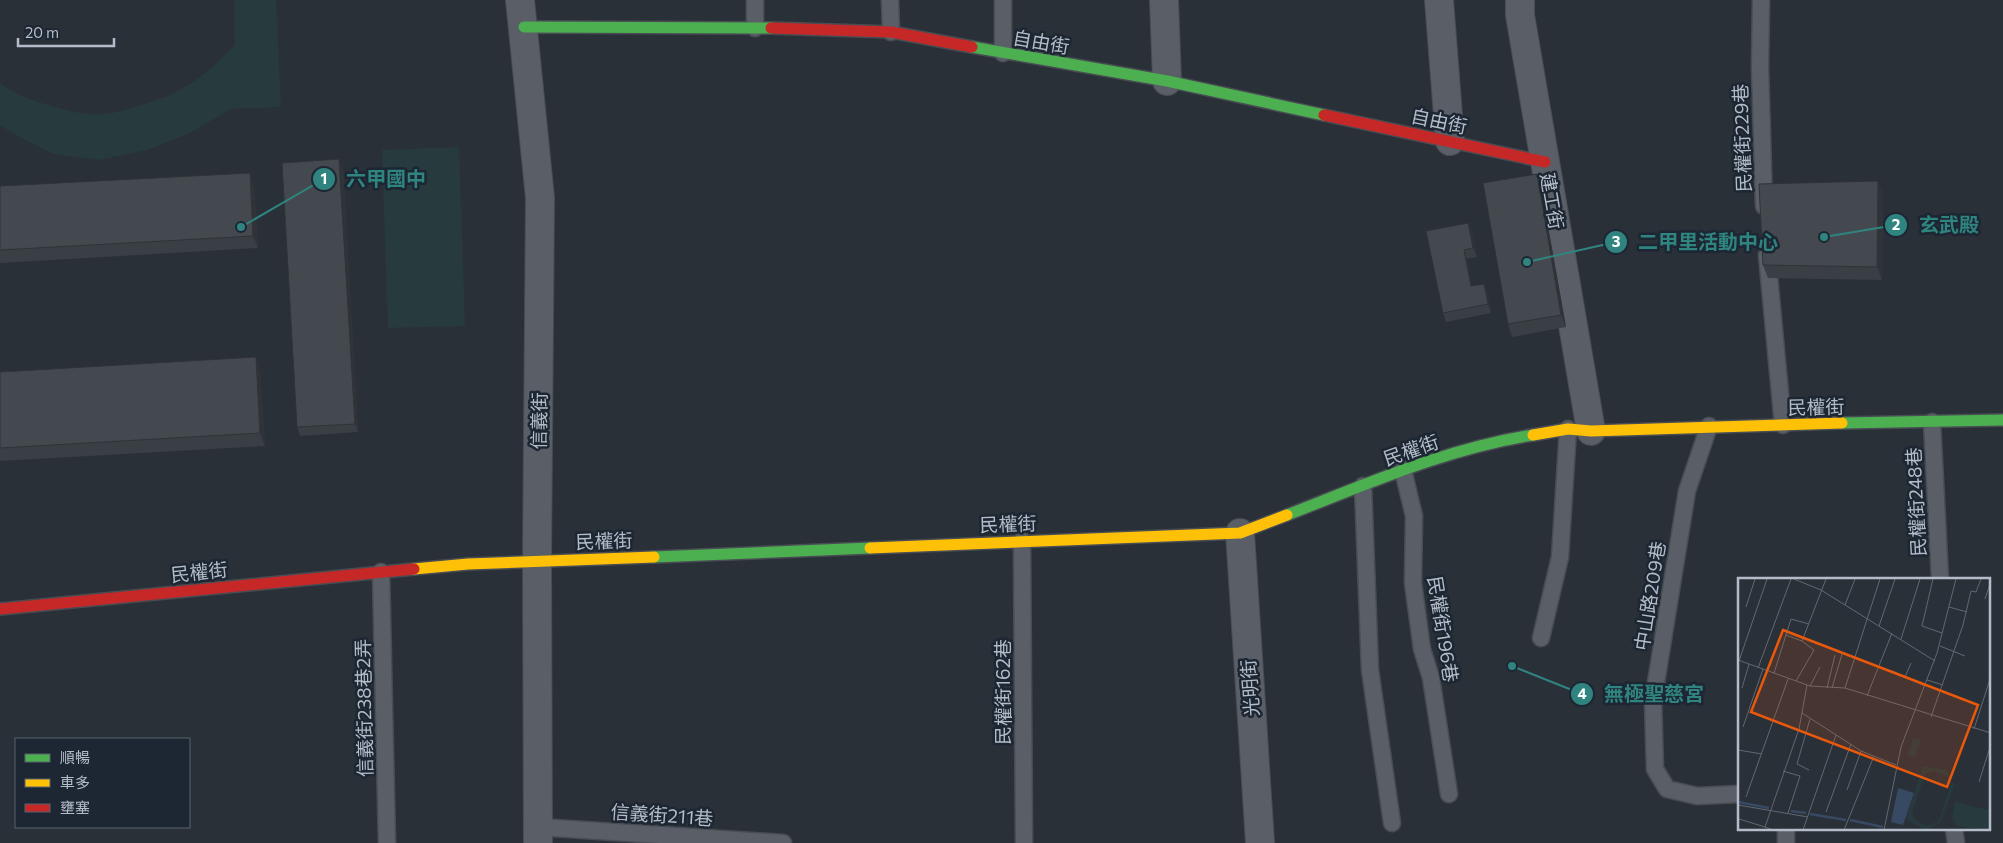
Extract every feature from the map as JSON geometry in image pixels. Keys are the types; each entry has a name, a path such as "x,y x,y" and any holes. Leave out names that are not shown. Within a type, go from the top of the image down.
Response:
{"street":[{"name":"信義街","path":"520,0 540,198 537,561 538,835"},
{"path":"1164,0 1167,81"},
{"path":"1439,0 1450,141"},
{"name":"建工街","path":"1520,0 1520,15 1545,162 1580,430"},
{"name":"自由街","path":"524,27 755,28 891,32 1167,81 1545,162"},
{"name":"民權街","path":"0,609 468,564 1240,533 1403,470 1500,440 1580,430 2003,420"},
{"name":"光明街","path":"1240,533 1260,843"}],"lane":[{"path":"755,0 755,28"},
{"path":"890,0 891,32"},
{"path":"1002,0 1003,53"},
{"name":"民權街229巷","path":"1761,0 1760,67 1765,224"},
{"path":"1766,242 1783,425"},
{"name":"民權街248巷","path":"1932,422 1940,578"},
{"name":"中山路209巷","path":"1709,426 1687,491 1653,701 1655,768 1667,789 1698,796 1738,794"},
{"path":"1541,638 1560,557 1580,430"},
{"name":"民權街196巷","path":"1403,470 1414,516 1413,583 1422,649 1431,678 1448,794"},
{"path":"1363,486 1370,670 1392,823"},
{"name":"民權街162巷","path":"1022,541 1024,843"},
{"name":"信義街238巷2弄","path":"381,572 387,843"},
{"path":"1786,830 1786,843"},
{"path":"1954,830 1956,843"},
{"name":"信義街211巷","path":"538,835 783,843"}],"green space":[{"path":"234,0 276,0 281,107 231,109 188,134 147,150 99,160 54,154 0,125 0,83 18,94 38,102 80,113 95,114 126,109 176,92 200,77 235,45"},
{"path":"459,147 465,326 388,328 382,150"}],"building":[{"path":"339,159 355,424 297,427 282,163"},
{"path":"250,173 253,236 0,250 0,186"},
{"path":"1537,174 1561,315 1508,324 1483,183"},
{"path":"1878,181 1877,267 1763,265 1759,184"},
{"path":"1468,223 1473,248 1464,250 1471,286 1484,284 1488,304 1443,313 1426,231"},
{"path":"256,357 260,433 0,448 0,372"}],"traffic: fast":[{"path":"524,27 771,28"},
{"path":"972,47 1167,81 1324,115"},
{"path":"1842,423 2003,420"},
{"path":"1287,515 1408,468 1470,449 1533,435"},
{"path":"654,557 870,548"}],"traffic: slow":[{"path":"1533,435 1568,429 1591,431 1842,423"},
{"path":"870,548 1240,533 1287,515"},
{"path":"414,569 468,564 654,557"}],"traffic: jam":[{"path":"771,28 891,32 972,47"},
{"path":"1324,115 1545,162"},
{"path":"0,609 414,569"}],"place":[{"name":"六甲國中","path":"241,227"},
{"name":"玄武殿","path":"1824,237"},
{"name":"二甲里活動中心","path":"1527,262"},
{"name":"無極聖慈宮","path":"1512,666"}]}
